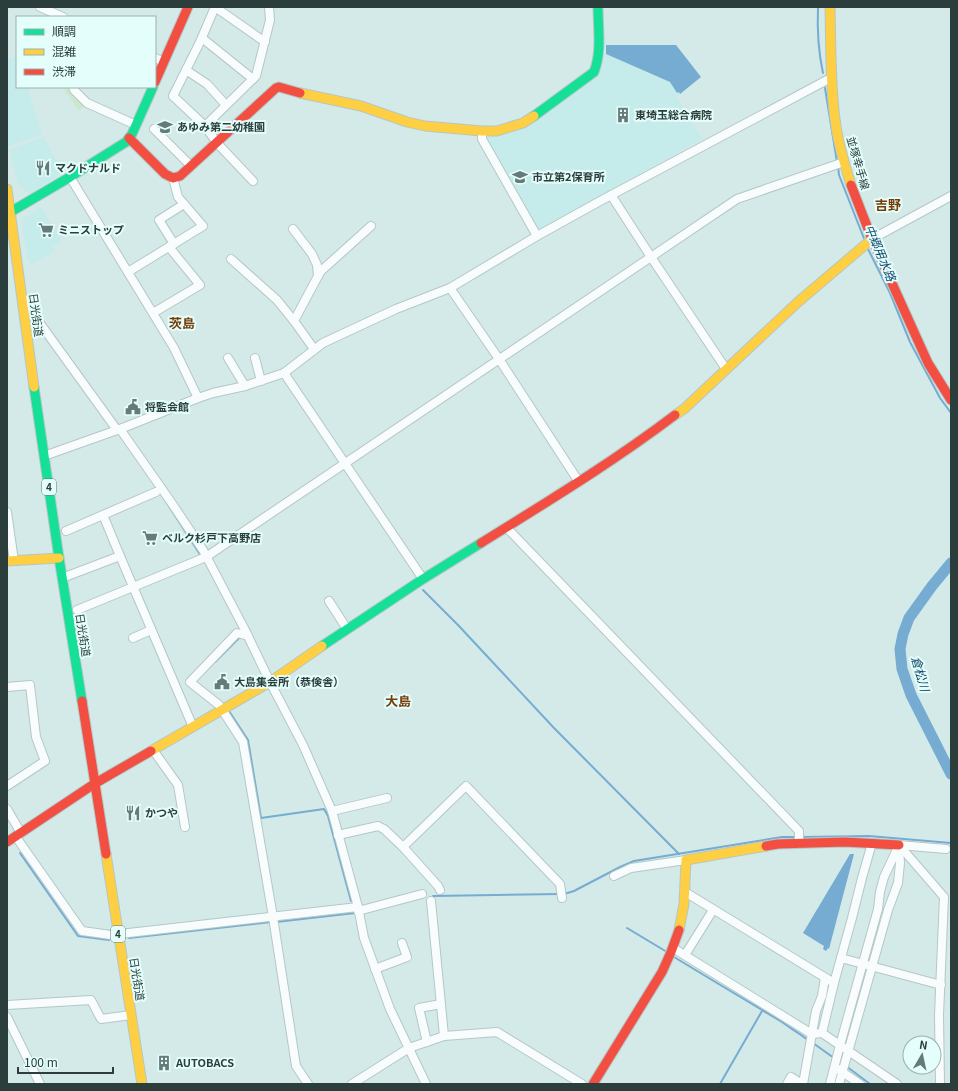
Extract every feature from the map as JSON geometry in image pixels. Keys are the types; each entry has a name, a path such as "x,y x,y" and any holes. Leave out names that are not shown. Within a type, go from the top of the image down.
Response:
{"main road":[{"path":"156,80 188,7"},
{"path":"129,138 165,174 173,178 180,176 278,87 310,96 361,106 420,125 482,131 497,131 515,126 523,123 573,82 594,72 597,67 598,7"},
{"name":"並塚幸手線","path":"830,7 832,79 836,126 844,162 856,199 872,239 928,363 951,400"},
{"path":"9,213 70,178 123,144 129,138 136,125 153,88"},
{"name":"日光街道","path":"7,189 9,213 62,578 142,1084"},
{"path":"12,840 94,784 270,682 347,629 580,482 658,429 684,409 798,302 872,239"},
{"path":"11,561 59,558"},
{"path":"593,1084 646,998 673,948 679,928 685,892 686,860 778,844 845,842 899,846"}],"street":[{"path":"40,7 60,16"},
{"path":"252,181 217,143 205,126 173,96 202,38 215,7 265,42"},
{"path":"205,126 256,76 270,20 269,7"},
{"path":"202,38 253,79"},
{"path":"156,58 164,62"},
{"path":"186,70 206,84 226,105"},
{"path":"44,456 198,398 245,386 284,373 323,343 396,309 450,288 537,236 611,195 745,123 827,80 832,79"},
{"path":"73,88 87,103 136,125"},
{"path":"154,129 191,166"},
{"path":"482,131 482,139 537,236"},
{"path":"77,610 206,557 737,199 844,162"},
{"path":"70,178 174,348 198,398"},
{"path":"128,272 203,226 178,197 173,178"},
{"path":"611,195 650,257 726,369"},
{"path":"872,239 951,196"},
{"path":"153,313 200,285 171,246 160,220 184,204"},
{"path":"294,321 321,272 371,226"},
{"path":"293,229 312,254 317,265 318,276"},
{"path":"231,259 277,300 314,349"},
{"path":"450,288 580,482"},
{"path":"22,300 29,300 34,315 171,502 203,550 248,636 303,745 332,811 358,909 364,938 390,1009 426,1084"},
{"path":"228,358 245,386"},
{"path":"255,358 261,381"},
{"path":"284,373 344,464 424,580"},
{"path":"66,531 156,492"},
{"path":"7,512 11,561"},
{"path":"103,515 193,727"},
{"path":"506,528 799,831 799,844"},
{"path":"62,578 120,556"},
{"path":"329,601 347,629"},
{"path":"133,638 151,630"},
{"path":"248,636 237,633 190,682 219,705 243,742 273,917 296,1066 308,1084"},
{"path":"7,687 30,685 36,737 45,760 7,786"},
{"path":"153,750 178,785 185,827"},
{"path":"403,847 466,786 560,884 562,898"},
{"path":"332,811 387,798"},
{"path":"7,809 12,840 82,931 110,935 358,909 422,894"},
{"path":"338,836 378,826 403,847 440,890"},
{"path":"787,1084 791,1078 803,1084 817,1034 834,984 872,843"},
{"path":"899,846 946,849"},
{"path":"830,1084 878,909 884,877 899,846"},
{"path":"839,1084 888,910 898,883 900,863 899,846"},
{"path":"899,846 944,897 939,1015 940,1084"},
{"path":"614,876 631,868 686,860"},
{"path":"685,892 834,984"},
{"path":"431,900 444,1036"},
{"path":"685,955 713,910"},
{"path":"376,969 407,958 402,943"},
{"path":"673,948 817,1034 840,1045 897,1084"},
{"path":"841,958 941,985"},
{"path":"808,1084 817,1034 816,1011 822,996 825,978"},
{"path":"7,1006 91,1000 101,1019 131,1015"},
{"path":"427,1042 419,1008 441,1004"},
{"path":"7,1017 40,1084"},
{"path":"352,1084 410,1048 444,1036 497,1032 582,1084"},
{"path":"834,1066 860,1084"}],"shaded area":[{"path":"603,54 670,82 677,93 679,92 680,94 677,97 702,139 542,229 537,227 487,139 490,135 513,132 526,127 562,100"},
{"path":"16,56 16,88 27,88 42,134 7,147 7,60"},
{"path":"43,137 64,172 29,194 18,184 9,150"},
{"path":"41,207 61,241 52,247 55,251 32,264 27,258 22,222 24,218"}],"green space":[{"path":"64,89 69,89 82,103 83,106 79,111"}],"water":[{"path":"606,45 676,45 701,77 680,94 679,92 677,93 670,82 606,54"},
{"path":"850,854 854,854 829,949 828,948 826,951 823,949 824,946 803,933"}],"waterway":[{"name":"中郷用水路","path":"818,7 818,40 823,73"},
{"name":"中郷用水路","path":"825,88 837,162"},
{"name":"中郷用水路","path":"838,166 839,175 865,241"},
{"name":"中郷用水路","path":"867,247 890,293 910,342 940,398 951,413"},
{"path":"167,503 201,556"},
{"name":"倉松川","path":"951,563 909,618 903,634 900,649 902,669 911,695 951,774"},
{"path":"423,590 458,625 554,728 679,854"},
{"path":"215,662 240,637"},
{"path":"229,711 248,740 261,818 324,809 328,816 351,901"},
{"path":"801,837 869,836 951,843"},
{"path":"564,894 574,891 634,861 782,837 796,837"},
{"path":"20,853 78,936 109,940"},
{"path":"433,896 560,894"},
{"path":"276,922 355,913"},
{"path":"129,938 271,922"},
{"path":"627,928 667,952"},
{"path":"674,957 782,1022 808,1040"},
{"path":"720,1084 762,1011"},
{"path":"813,1043 834,1058"},
{"path":"846,1066 870,1084"}],"traffic: fast":[{"path":"534,116 594,72 599,48 598,7"},
{"path":"7,214 126,142 132,134 153,88"},
{"path":"34,387 82,701"},
{"path":"322,646 423,579 481,543"}],"traffic: slow":[{"path":"830,7 831,66 834,111 844,163 851,185"},
{"path":"300,93 361,106 407,122 425,126 497,131 523,123 534,116"},
{"path":"7,189 34,387"},
{"path":"675,415 684,409 798,302 872,239"},
{"path":"7,561 59,558"},
{"path":"151,751 270,682 322,646"},
{"path":"679,930 684,904 686,860 766,846"},
{"path":"106,854 142,1084"}],"traffic: jam":[{"path":"156,80 188,7"},
{"path":"129,138 165,174 173,178 180,176 276,88 279,87 300,93"},
{"path":"851,185 872,239 928,363 951,400"},
{"path":"481,543 604,465 675,415"},
{"path":"82,701 106,854"},
{"path":"7,842 94,784 151,751"},
{"path":"766,846 778,844 845,842 899,845"},
{"path":"593,1084 662,972 679,930"}],"place":[{"name":"東埼玉総合病院","path":"623,115"},
{"name":"あゆみ第二幼稚園","path":"165,127"},
{"name":"マクドナルド","path":"43,168"},
{"name":"市立第2保育所","path":"520,177"},
{"name":"ミニストップ","path":"46,230"},
{"name":"将監会館","path":"133,407"},
{"name":"ベルク杉戸下高野店","path":"150,538"},
{"name":"大島集会所（恭倹舎）","path":"222,682"},
{"name":"かつや","path":"133,813"},
{"name":"AUTOBACS","path":"164,1063"}],"district":[{"name":"吉野","path":"888,205"},
{"name":"茨島","path":"182,323"},
{"name":"大島","path":"398,701"}]}
